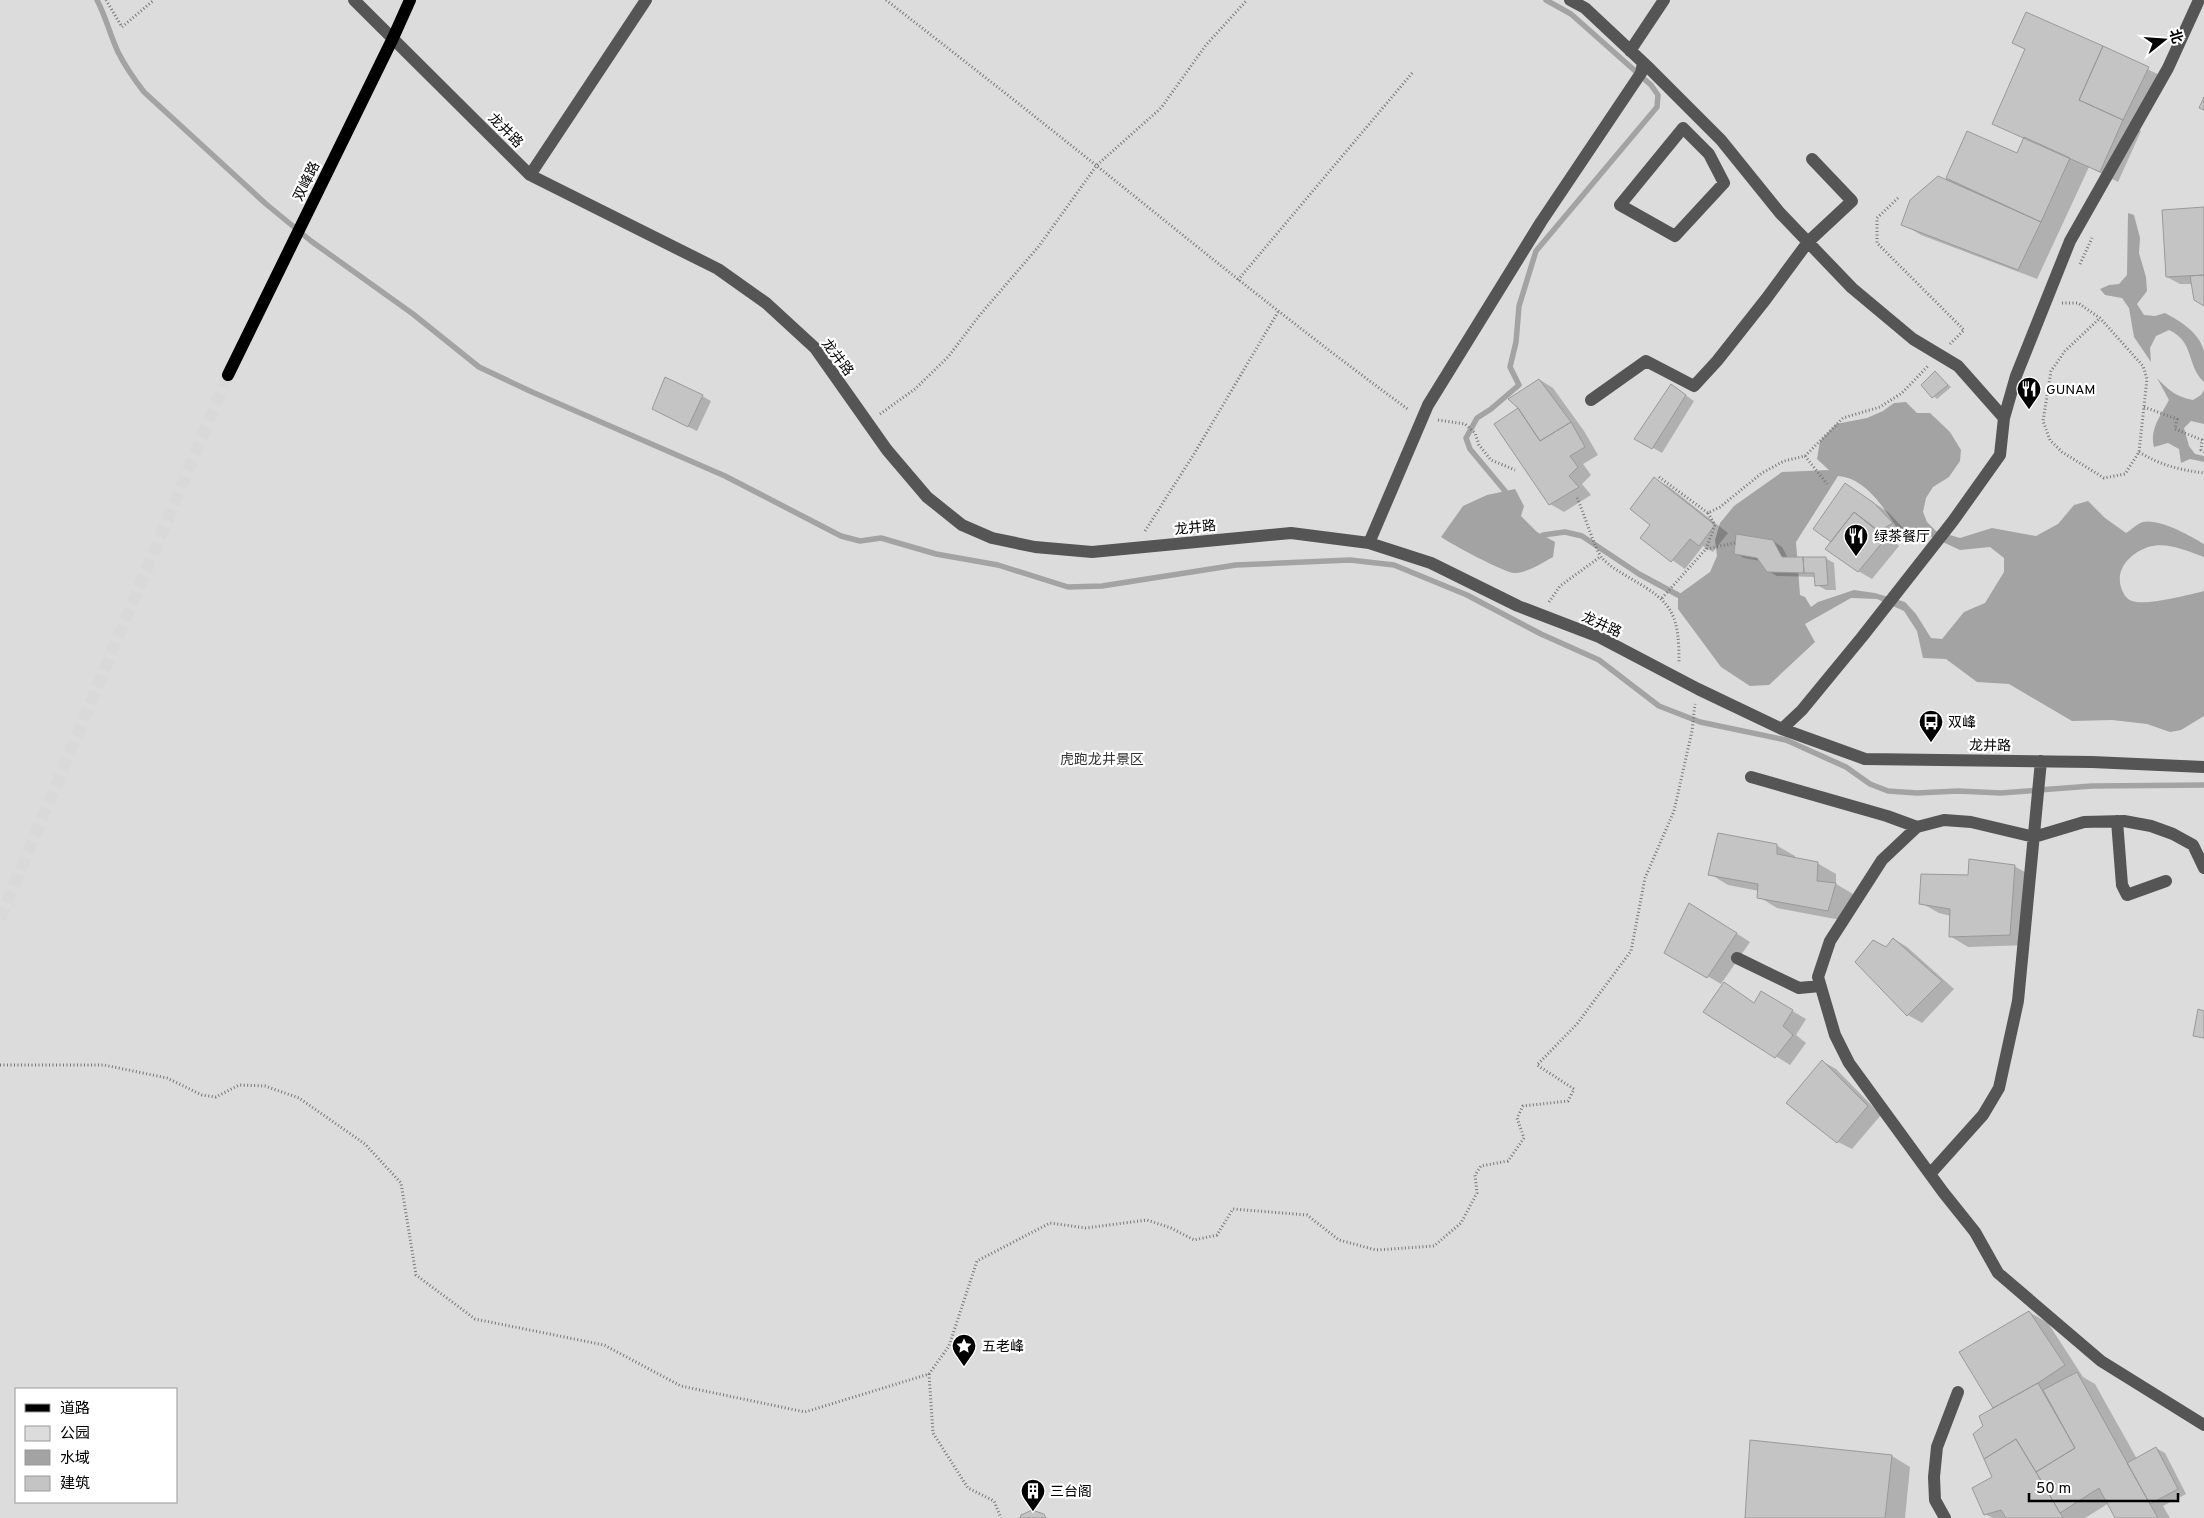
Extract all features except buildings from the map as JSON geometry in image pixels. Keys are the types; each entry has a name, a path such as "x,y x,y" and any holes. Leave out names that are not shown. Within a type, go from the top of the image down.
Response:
{"main road":[{"name":"双峰路","path":"228,375 410,0"}],"street":[{"name":"龙井路","path":"354,0 530,175 718,269 766,304 815,348 887,450 926,497 962,525 992,538 1035,547 1092,552 1291,533 1369,542 1431,562 1518,606 1598,637 1679,680 1782,729 1865,759 2041,761 2204,768"},
{"path":"530,175 646,0"},
{"path":"1570,0 1585,8 1630,51 1639,72 1721,140 1780,213 1852,288 1913,338 1958,366 2004,418"},
{"path":"1630,51 1664,0"},
{"path":"1782,729 1802,710 1856,644 1953,521 2000,455 2004,418 2016,376 2070,241 2168,68 2199,0"},
{"path":"1369,542 1428,404 1541,222 1639,72"},
{"path":"1683,128 1709,154 1724,184 1675,236 1620,205 1683,128"},
{"path":"1709,154 1721,140"},
{"path":"1591,400 1646,361 1694,386 1717,361 1808,242 1852,201 1812,159"},
{"path":"1930,1174 1983,1114 1999,1088 2018,1001 2041,761"},
{"path":"1751,776 1887,816 1917,827"},
{"path":"2204,868 2193,844 2151,826 2117,821 2084,822 2034,836 1971,822 1944,820 1917,827 1882,860 1830,941 1818,977 1835,1035 1849,1063 1975,1232 1998,1273 2101,1362 2204,1425"},
{"path":"2117,821 2122,885 2126,895 2166,881"},
{"path":"1737,958 1799,988 1820,986"},
{"path":"1945,1518 1935,1500 1937,1454 1958,1392"}],"path":[{"path":"106,0 122,27 154,0"},
{"path":"886,0 1330,352 1415,414 1423,418 1465,424 1475,433 1479,445 1491,460 1515,470"},
{"path":"868,423 915,389 948,357 979,316 1039,246 1096,166 1161,108 1206,44 1247,0"},
{"path":"1238,280 1412,72"},
{"path":"1708,513 1744,489 1762,473 1784,461 1805,456 1843,418 1880,406 1902,393 1964,330 1877,243 1877,218 1898,198"},
{"path":"2059,303 2078,303 2100,318 2143,366 2147,379 2140,452 2125,474 2104,478 2062,452 2050,440 2043,421 2051,371 2065,351 2100,318"},
{"path":"1134,549 1194,454 1278,312"},
{"path":"2144,407 2177,418 2175,430 2202,440 2201,450 2204,452"},
{"path":"2140,452 2157,463 2185,471 2204,473"},
{"path":"1805,456 1827,484"},
{"path":"1659,477 1708,513 1715,525 1706,549 1662,598"},
{"path":"1577,498 1600,557 1615,570 1662,598 1675,619 1679,640 1679,680"},
{"path":"1706,549 1735,543"},
{"path":"1540,614 1560,586 1600,557"},
{"path":"1001,1518 994,1501 968,1488 933,1433 929,1374 948,1346 977,1261 1050,1223 1086,1228 1147,1220 1171,1228 1194,1240 1217,1235 1232,1209 1307,1215 1339,1240 1376,1250 1434,1246 1461,1222 1477,1193 1475,1175 1481,1166 1508,1161 1524,1138 1517,1118 1523,1106 1568,1101 1574,1089 1537,1065 1577,1024 1630,951 1645,878 1674,811 1692,731 1695,704"},
{"path":"0,1065 104,1065 167,1078 202,1096 216,1097 239,1085 265,1086 299,1098 365,1144 401,1183 416,1275 475,1319 604,1345 681,1386 805,1412 929,1374"}],"green space":[{"name":"虎跑龙井景区","path":"0,0 2204,0 2204,1518 0,1518"}],"water":[{"path":"2128,213 2134,215 2140,238 2139,253 2146,277 2147,291 2137,304 2144,315 2155,316 2165,313 2183,324 2198,338 2204,351 2204,382 2198,375 2183,341 2169,330 2156,336 2150,348 2151,362 2134,337 2129,308 2122,298 2105,295 2100,289 2109,285 2119,284 2127,275"},
{"path":"2157,378 2173,392 2187,399 2193,400 2201,395 2204,390 2204,424 2191,421 2184,428 2189,446 2195,454 2204,456 2204,462 2190,459 2181,463 2179,449 2168,443 2154,447 2154,429 2169,400"},
{"path":"1906,402 1917,413 1930,413 1950,432 1961,450 1960,461 1949,477 1933,487 1926,498 1923,512 1927,522 1936,531 1960,538 1992,528 2036,536 2058,524 2074,505 2088,501 2105,518 2126,533 2141,523 2150,521 2175,528 2204,544 2204,557 2162,545 2155,545 2141,550 2129,558 2125,564 2120,576 2120,583 2127,598 2138,602 2167,599 2204,591 2204,716 2181,730 2170,732 2147,724 2112,720 2072,721 2009,684 1977,682 1946,659 1923,658 1917,631 1904,611 1877,599 1851,598 1805,624 1815,642 1769,685 1750,686 1721,667 1678,609 1678,595 1710,572 1717,556 1715,540 1720,523 1734,506 1782,472 1829,470 1817,459 1820,441 1836,424 1867,418 1883,411 1894,403","holes":["1838,476 1848,478 1867,489 1875,497 1900,533 1921,532 1960,550 1990,547 2004,558 2004,572 1985,603 1964,612 1942,639 1931,638 1916,614 1905,602 1875,593 1854,590 1818,602 1811,607 1805,597 1800,595 1796,542"]},
{"path":"1515,489 1524,506 1521,516 1537,532 1555,542 1553,557 1529,570 1514,573 1490,563 1441,537 1463,506 1487,495"}],"waterway":[{"path":"97,0 118,52 144,92 266,204 311,241 413,314 479,367 725,476 841,536 860,541 881,538 936,554 998,565 1068,587 1102,586 1236,565 1350,560 1394,565 1467,595 1541,634 1599,660 1659,706 1700,722 1786,740 1846,767 1870,784 1888,791 2001,793 2092,786 2204,785"},
{"path":"1505,491 1470,449 1466,438 1477,418 1491,409 1519,385 1510,367 1516,342 1519,306 1536,251 1657,107 1658,95 1651,85 1571,14 1546,0"},
{"path":"1543,535 1565,532 1582,536 1639,574 1678,595"}],"tunnel":[{"path":"0,919 228,375"}],"place":[{"name":"GUNAM","path":"2029,410"},
{"name":"绿茶餐厅","path":"1856,557"},
{"name":"双峰","path":"1931,743"},
{"name":"五老峰","path":"964,1367"},
{"name":"三台阁","path":"1033,1512"}]}
